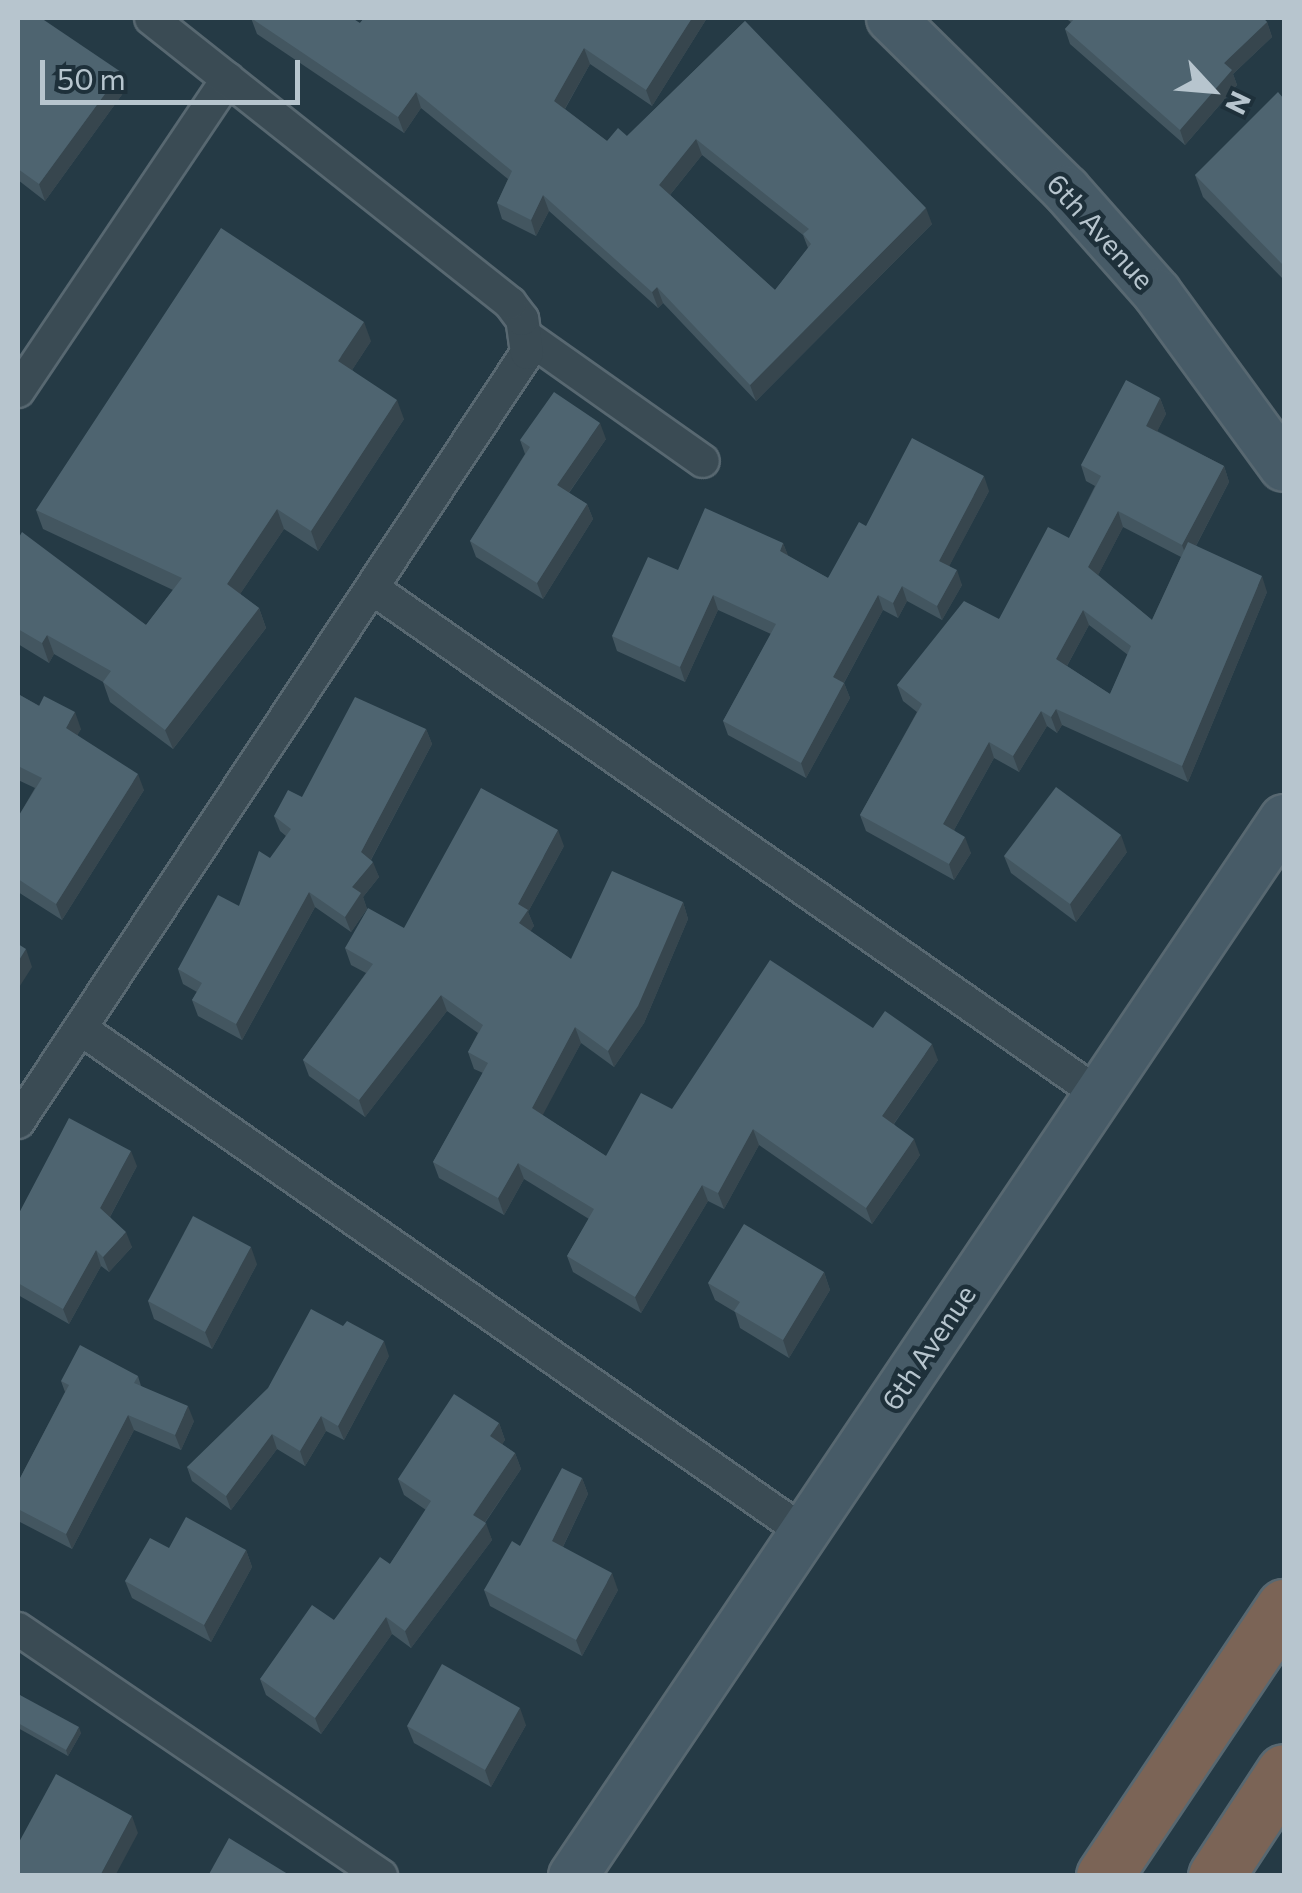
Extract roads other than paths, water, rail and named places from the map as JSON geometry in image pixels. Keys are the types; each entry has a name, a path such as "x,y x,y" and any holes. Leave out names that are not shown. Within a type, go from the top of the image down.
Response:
{"highway":[{"path":"1104,1876 1284,1607"},
{"path":"1216,1876 1284,1772"}],"street":[{"path":"151,18 510,303 527,337 704,460"},
{"name":"6th Avenue","path":"891,18 1052,176 1157,293 1284,467"},
{"path":"18,391 228,79"},
{"path":"18,1122 514,376 527,337"},
{"path":"372,588 1097,1093"},
{"name":"6th Avenue","path":"573,1876 1284,819"},
{"path":"81,1029 804,1532"},
{"path":"18,1629 381,1876"}]}
